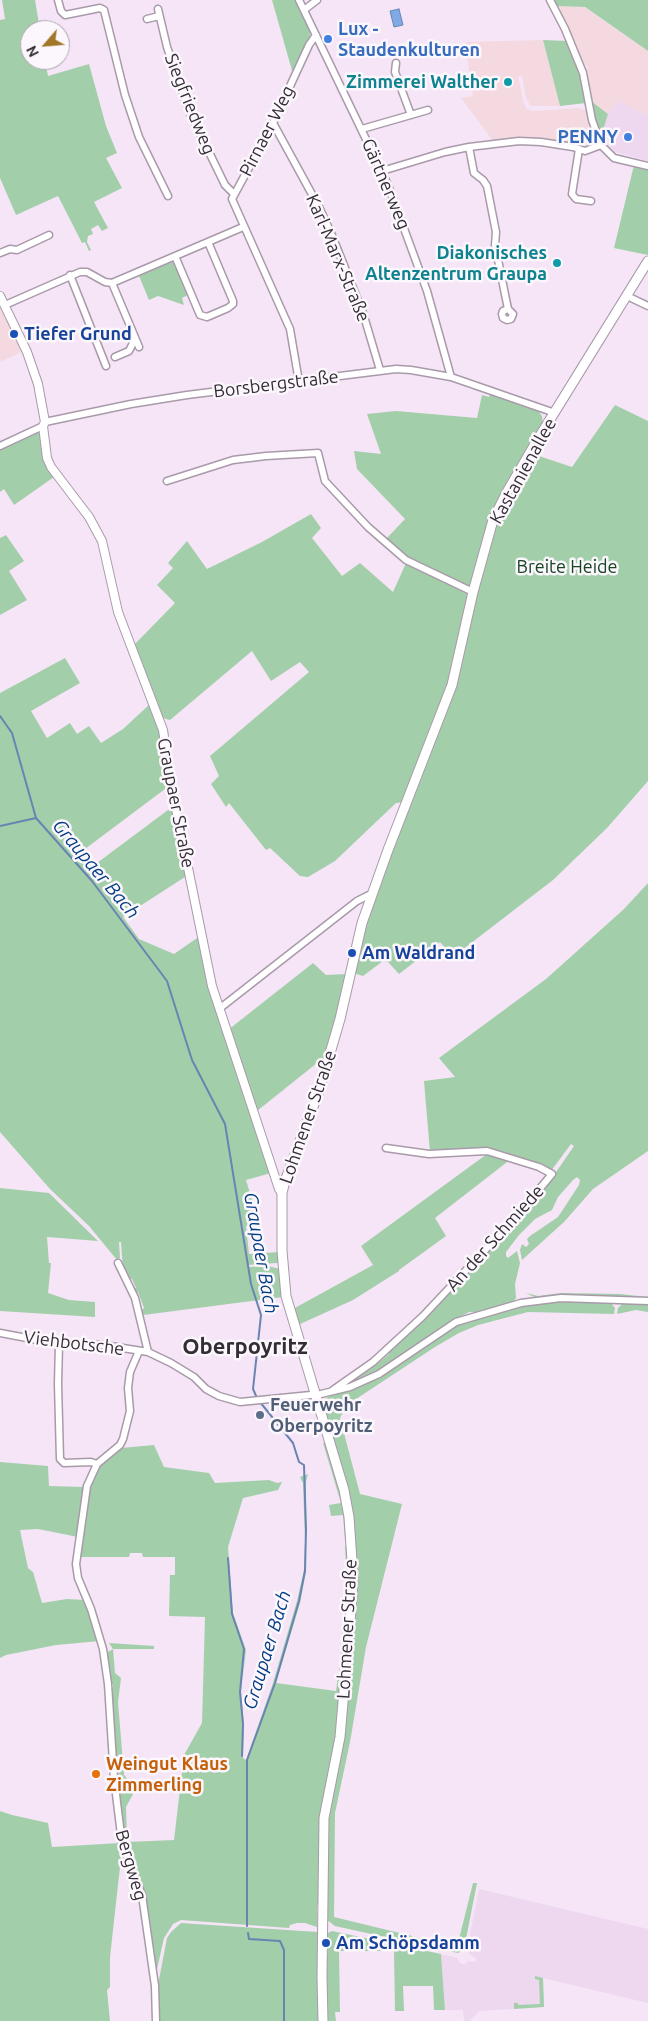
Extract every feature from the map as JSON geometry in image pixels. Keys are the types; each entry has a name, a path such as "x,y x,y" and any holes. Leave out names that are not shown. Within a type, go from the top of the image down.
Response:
{"main road":[{"name":"Kastanienallee","path":"413,785 452,685 472,592 493,520 507,492 648,261"},
{"name":"Lohmener Straße","path":"323,2021 324,1818 340,1737 353,1575 348,1509 286,1296 282,1251 282,1194 285,1181 319,1091 340,1019 362,923 413,785"}],"street":[{"path":"58,0 61,12 65,15 100,8 104,10 125,95 139,137 168,196"},
{"name":"Gärtnerweg","path":"298,0 382,171 428,290 452,377"},
{"path":"304,10 317,0"},
{"path":"550,0 582,69 592,120 601,146 614,158 648,166"},
{"name":"Siegfriedweg","path":"147,19 158,13 171,62 189,111 225,185 234,194"},
{"name":"Pirnaer Weg","path":"299,382 290,329 232,202 234,194 273,124 308,45 316,35"},
{"path":"396,63 395,72 411,115"},
{"path":"362,129 428,110"},
{"name":"Karl-Marx-Straße","path":"273,124 327,225 363,313 380,370"},
{"path":"382,171 446,152 492,144 527,141 541,142 589,151 601,146"},
{"path":"469,147 474,173 487,186 508,309"},
{"path":"579,149 572,194 576,199 591,201"},
{"path":"5,305 70,275 83,272 105,282 112,283 243,227"},
{"path":"0,253 10,249 18,250 49,235"},
{"path":"175,256 200,315 207,317 233,304 208,242"},
{"path":"70,275 106,366"},
{"path":"112,283 139,347"},
{"name":"Graupaer Straße","path":"0,296 34,370 44,424 47,458 51,467 90,517 102,541 118,612 163,730 212,986 282,1194"},
{"path":"627,296 648,306"},
{"path":"115,357 129,351 135,339"},
{"name":"Borsbergstraße","path":"0,446 44,424 140,402 380,370 411,370 452,377 555,413"},
{"path":"167,481 233,460 318,453 325,481 368,527 406,560 472,592"},
{"path":"219,1009 357,901 369,895 372,896"},
{"name":"An der Schmiede","path":"330,1392 373,1362 423,1316 517,1216 552,1174 539,1167 487,1151 429,1154 386,1148"},
{"path":"118,1263 135,1298 148,1352"},
{"name":"Viehbotsche","path":"0,1333 59,1344 104,1345 148,1352 171,1362 218,1396 240,1402 330,1392 364,1382 436,1335 467,1318 539,1300 585,1298 648,1301"},
{"path":"59,1344 60,1458 64,1462 92,1462 97,1464 120,1445 124,1439 129,1420 128,1388 130,1372 139,1351"},
{"name":"Bergweg","path":"97,1464 87,1486 76,1564 78,1578 91,1609 103,1648 108,1684 114,1772 122,1844 142,1895 155,1986 156,2021"}],"shaded area":[{"path":"555,6 584,7 648,51 648,116 618,101 608,114 591,101 585,72 588,67 580,60"},
{"path":"543,40 560,106 531,106 526,99 522,76 518,76 524,104 527,109 533,111 579,108 586,110 594,141 590,146 542,139 493,141 461,98 473,96 465,42"},
{"path":"618,100 648,116 648,161 615,152 601,137 608,114"},
{"path":"0,303 24,351 0,362"},
{"path":"479,1889 648,1929 648,2003 543,1978 544,2007 479,2011 470,2021 464,2021 463,2010 445,2010 441,1954 457,1958 461,1964 465,1964 468,1961 475,1962 476,1958 470,1955 467,1949"}],"green space":[{"path":"2,0 35,0 38,20 20,20 20,70 47,70 48,76 89,64 106,126 117,153 106,158 122,188 94,202 108,228 102,231 98,225 91,229 93,234 88,236 87,242 91,250 89,251 85,242 82,243 58,196 16,215 0,178 0,20 5,19"},
{"path":"272,0 296,0 309,26 310,36 293,74"},
{"path":"552,0 648,0 648,51 585,7 555,6"},
{"path":"543,40 568,41 580,70 586,103 560,106"},
{"path":"591,101 608,114 601,137 595,120"},
{"path":"634,165 648,169 648,255 614,248"},
{"path":"172,262 188,295 182,298 184,305 158,296 149,300 139,276"},
{"path":"491,393 537,409 542,416 543,426 504,491 471,589 408,559 386,539 405,519 357,469 354,451 381,454 367,414 396,411 477,418 482,395 489,397"},
{"name":"Breite Heide","path":"615,405 648,421 648,781 607,828 553,880 453,957 440,942 399,974 388,962 383,961 363,976 353,973 365,925 454,686 476,588 496,520 533,454 572,467"},
{"path":"39,431 54,477 14,505 4,489 0,492 0,450"},
{"path":"311,514 321,528 312,538 342,576 360,563 393,592 406,563 469,595 449,685 405,802 396,803 335,861 308,877 300,876 270,848 266,850 229,803 226,807 211,784 219,776 210,756 309,672 300,662 271,681 252,651 170,720 162,717 134,645 175,603 157,585 173,568 168,563 187,541 207,569 262,542"},
{"path":"6,535 24,561 9,571 27,600 0,615 0,538"},
{"path":"65,658 80,683 31,711 47,738 70,723 77,734 89,726 101,743 123,729 151,703 159,730 169,786 81,852 93,866 172,807 188,875 123,917 139,939 174,954 200,936 271,1173 246,1180 259,1223 246,1226 249,1254 279,1252 279,1262 247,1265 247,1267 268,1266 280,1269 283,1297 143,1315 141,1311 144,1308 138,1292 135,1294 132,1289 136,1288 132,1279 128,1279 123,1270 121,1242 119,1242 120,1258 117,1260 89,1226 50,1189 0,1132 0,693"},
{"path":"648,883 648,1151 593,1189 564,1222 522,1260 520,1250 522,1244 526,1247 529,1244 527,1239 530,1236 558,1217 579,1185 580,1180 577,1177 573,1180 558,1197 552,1210 535,1219 519,1235 506,1252 508,1258 517,1251 520,1263 515,1284 516,1298 512,1303 482,1312 469,1312 446,1325 378,1372 349,1385 344,1385 371,1369 389,1354 388,1351 554,1175 574,1146 571,1144 551,1171 488,1149 430,1152 424,1081 455,1077 439,1058 546,979 624,909"},
{"path":"313,963 326,975 347,974 326,1060 322,1059 257,1111 228,1030"},
{"path":"487,1154 511,1159 435,1218 446,1236 399,1271 353,1300 298,1325 293,1309 373,1265 361,1246"},
{"path":"0,1188 49,1193 98,1241 47,1237 49,1263 51,1263 48,1293 69,1300 95,1302 95,1317 0,1311"},
{"path":"526,1293 538,1296 561,1293 620,1294 648,1297 648,1300 561,1296 536,1298"},
{"path":"561,1300 611,1303 615,1308 614,1314 528,1312 478,1325 459,1333 435,1347 356,1399 345,1408 340,1418 360,1494 402,1504 366,1647 350,1742 335,1813 334,1917 457,1947 473,1883 477,1883 464,1949 458,1953 335,1926 327,1920 327,1818 342,1741 352,1525 321,1401 335,1393 352,1389 457,1324 512,1308"},
{"path":"624,1302 648,1304 648,1312 636,1310 617,1314 618,1308"},
{"path":"323,1443 326,1443 343,1502 341,1503"},
{"path":"154,1445 164,1467 209,1473 215,1483 269,1480 277,1483 282,1482 278,1490 243,1498 228,1547 233,1613 246,1650 241,1691 244,1725 243,1758 246,1760 273,1683 304,1570 303,1483 300,1477 308,1474 306,1482 306,1571 300,1603 276,1683 336,1691 338,1677 342,1678 336,1740 324,1796 321,1905 317,1905 317,1927 305,1923 290,1925 289,1928 181,1920 173,1924 164,1938 155,1978 143,1894 123,1843 116,1778 116,1773 119,1772 118,1761 115,1761 110,1690 113,1689 113,1684 111,1684 106,1653 113,1649 115,1673 121,1678 118,1702 124,1775 131,1783 133,1794 126,1807 127,1842 174,1840 184,1755 202,1723 205,1617 169,1616 170,1575 175,1575 175,1557 143,1557 142,1553 130,1553 129,1557 79,1557 89,1487 100,1465 121,1448"},
{"path":"0,1462 48,1466 49,1486 86,1487 78,1537 38,1529 20,1530 28,1568 33,1572 42,1603 67,1599 85,1600 100,1641 56,1645 6,1655 0,1658"},
{"path":"341,1503 342,1508 344,1507 348,1541 345,1541 343,1515 331,1516 329,1505"},
{"path":"345,1546 348,1546 350,1593 342,1673 339,1674 347,1585"},
{"path":"109,1643 154,1646 154,1649 113,1649"},
{"path":"0,1811 48,1823 52,1847 120,1843 121,1858 110,1957 110,1987 107,1990 110,2021 0,2021"},
{"path":"181,1923 318,1932 320,1935 320,2021 158,2021 157,1990 167,1938"},
{"path":"332,1931 441,1954 445,2010 434,2010 433,1986 403,1986 404,2011 395,2011 394,1951 339,1951 340,2012 335,2012 336,2021 326,2021 325,1954 328,1954 328,1933"},
{"path":"535,1976 543,1978 544,2007 514,2009 514,2003 518,2003 518,2005 540,2004 539,1980 535,1979"}],"water":[{"path":"399,9 403,25 394,27 390,11"}],"waterway":[{"name":"Graupaer Bach","path":"0,716 12,733 36,818 92,881 167,981 192,1060 225,1124 251,1284 261,1315 253,1389 257,1398"},
{"path":"0,826 36,818"},
{"name":"Graupaer Bach","path":"247,1926 247,1760 275,1683 299,1601 305,1571 304,1465 299,1462 293,1443 260,1402"},
{"path":"228,1558 232,1614 244,1649 240,1692 243,1724 242,1756"},
{"name":"Graupaer Bach","path":"248,1933 249,1939 280,1941 284,1950 284,2021"}],"place":[{"name":"Lux - Staudenkulturen","path":"328,39"},
{"name":"Zimmerei Walther","path":"508,82"},
{"name":"PENNY","path":"628,137"},
{"name":"Diakonisches Altenzentrum Graupa","path":"557,263"},
{"name":"Tiefer Grund","path":"14,334"},
{"name":"Am Waldrand","path":"352,953"},
{"name":"Feuerwehr Oberpoyritz","path":"260,1415"},
{"name":"Weingut Klaus Zimmerling","path":"96,1774"},
{"name":"Am Schöpsdamm","path":"326,1943"}],"district":[{"name":"Oberpoyritz","path":"245,1347"}]}
